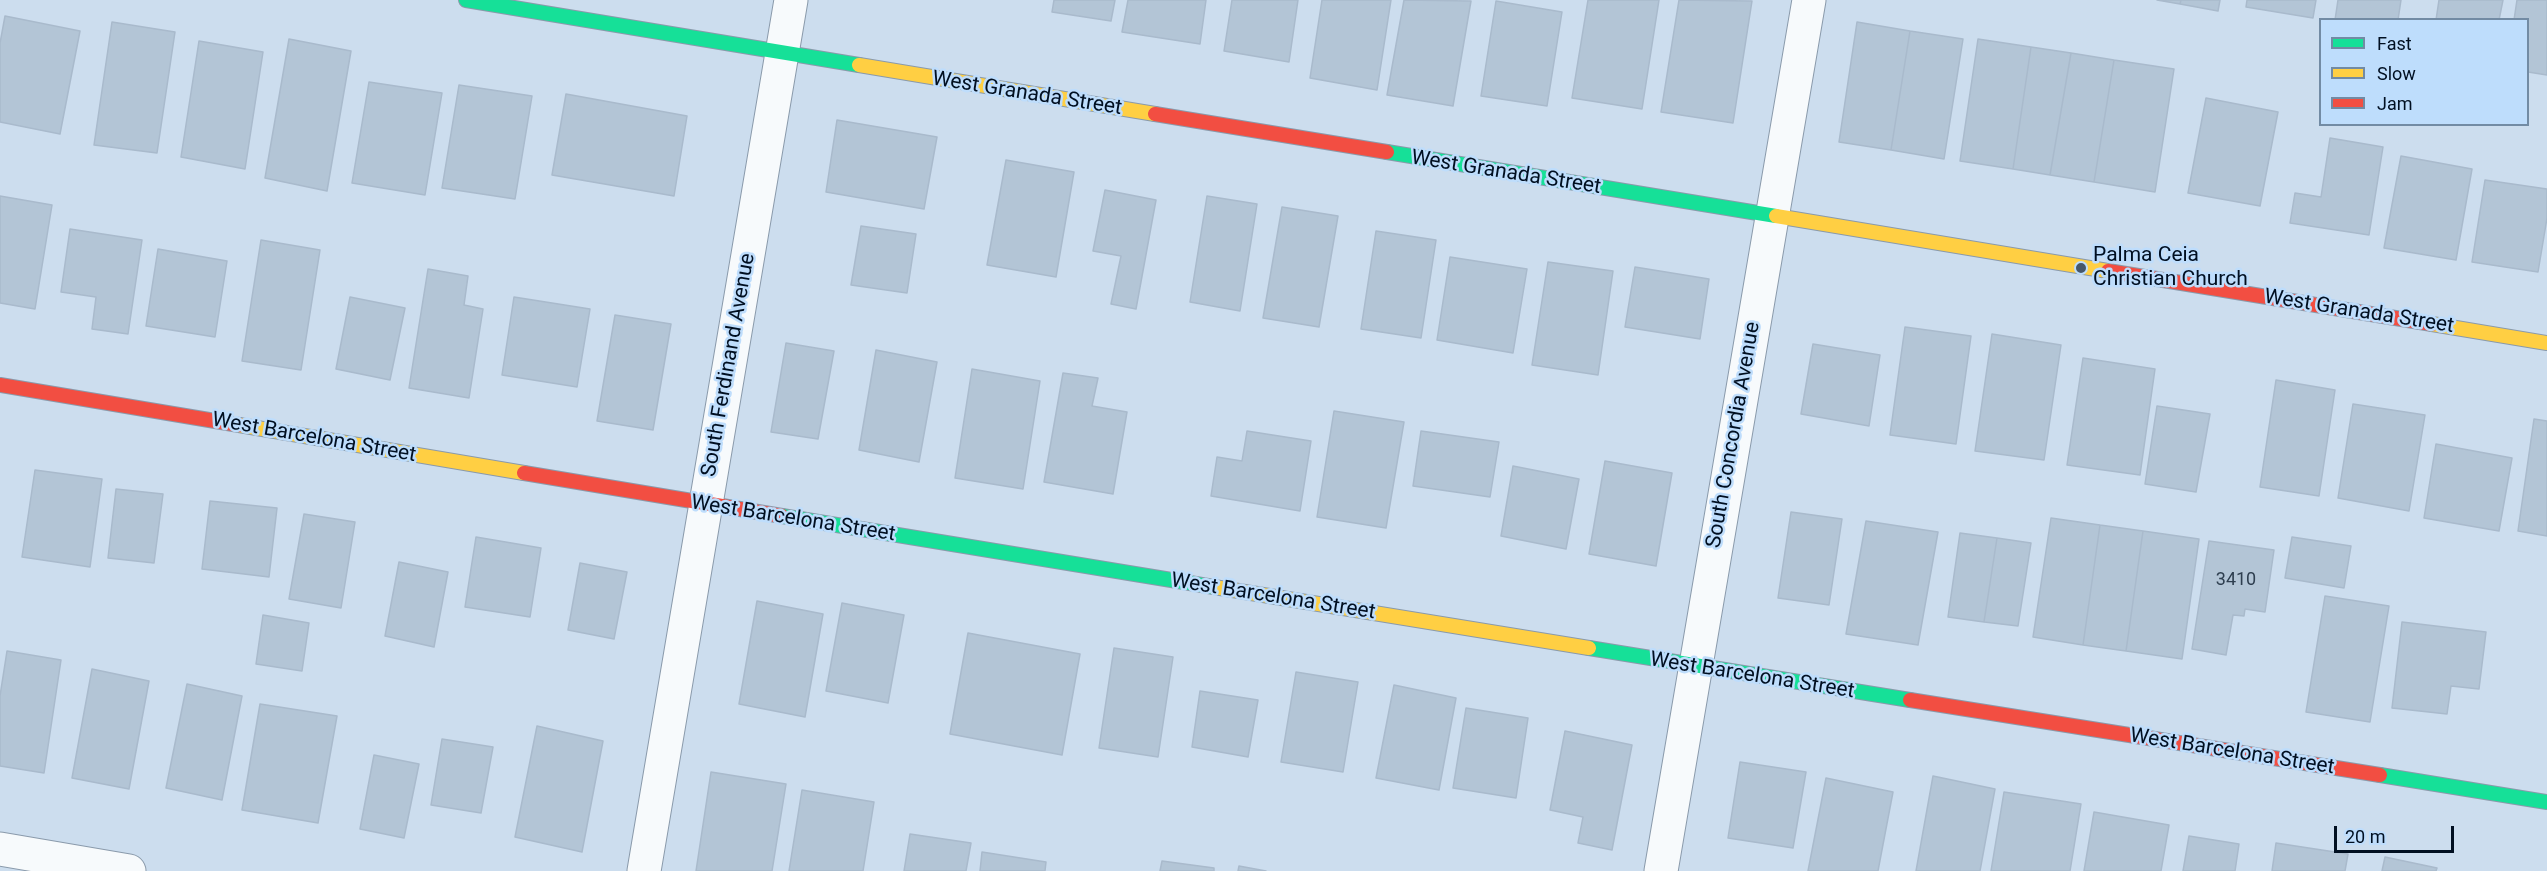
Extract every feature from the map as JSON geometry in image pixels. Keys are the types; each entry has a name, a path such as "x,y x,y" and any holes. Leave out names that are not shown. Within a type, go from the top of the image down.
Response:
{"street":[{"name":"West Granada Street","path":"466,0 2547,343"},
{"name":"South Ferdinand Avenue","path":"644,871 790,0"},
{"name":"South Concordia Avenue","path":"1661,871 1809,0"},
{"name":"West Barcelona Street","path":"0,385 706,505 1695,667 2547,802"},
{"path":"0,849 129,871"}],"building":[{"path":"1054,0 1115,0 1111,21 1052,12"},
{"path":"1128,0 1206,0 1200,44 1122,32"},
{"path":"1232,0 1298,0 1289,62 1224,51"},
{"path":"1322,0 1391,0 1377,90 1310,78"},
{"path":"1404,0 1471,1 1453,106 1387,95"},
{"path":"1588,0 1659,0 1642,109 1572,98"},
{"path":"1679,0 1752,1 1733,123 1661,112"},
{"path":"2157,0 2181,0 2180,4"},
{"path":"2181,0 2220,0 2218,11 2180,4"},
{"path":"2247,0 2316,0 2313,18 2246,7"},
{"path":"2338,0 2401,0 2398,18 2335,18"},
{"path":"2439,0 2503,0 2499,18 2436,18"},
{"path":"2517,0 2547,0 2547,75 2529,72 2529,18 2514,18"},
{"path":"1496,1 1562,12 1547,106 1481,96"},
{"path":"5,16 80,31 60,134 0,122 0,43"},
{"path":"112,22 175,32 157,153 94,145"},
{"path":"1857,22 1910,31 1891,150 1839,142"},
{"path":"1910,31 1963,39 1944,159 1891,150"},
{"path":"289,39 351,51 327,191 265,178"},
{"path":"1978,39 2031,47 2013,169 1960,161"},
{"path":"199,41 263,52 245,169 181,157"},
{"path":"2031,47 2071,53 2050,175 2013,169"},
{"path":"2071,53 2114,60 2094,182 2050,175"},
{"path":"2114,60 2174,69 2155,192 2094,182"},
{"path":"369,82 442,93 425,195 352,183"},
{"path":"459,85 532,96 515,199 442,188"},
{"path":"566,94 687,116 674,196 552,175"},
{"path":"2206,98 2278,112 2260,206 2188,193"},
{"path":"837,120 937,137 924,209 826,192"},
{"path":"2330,138 2383,147 2369,235 2290,223 2295,193 2321,197"},
{"path":"2401,156 2472,169 2456,260 2384,248"},
{"path":"1006,160 1074,172 1056,277 987,265"},
{"path":"2485,180 2547,189 2547,218 2538,272 2472,262"},
{"path":"1105,190 1156,200 1136,309 1111,304 1121,256 1093,251"},
{"path":"0,196 52,205 35,309 0,303"},
{"path":"1207,196 1257,204 1240,311 1190,302"},
{"path":"1282,207 1338,216 1319,327 1263,318"},
{"path":"861,226 916,234 907,293 851,285"},
{"path":"70,229 142,240 128,334 92,329 96,297 61,292"},
{"path":"1376,231 1436,240 1421,338 1361,329"},
{"path":"261,240 320,250 301,370 242,361"},
{"path":"158,249 227,261 215,337 146,326"},
{"path":"1450,257 1527,269 1513,353 1437,340"},
{"path":"1548,262 1613,271 1598,375 1532,365"},
{"path":"1635,267 1709,279 1700,339 1625,327"},
{"path":"428,269 468,276 464,305 483,309 469,398 409,388"},
{"path":"350,297 405,308 390,380 336,369"},
{"path":"514,297 590,309 577,387 502,375"},
{"path":"615,315 671,324 653,430 597,421"},
{"path":"1905,327 1971,336 1956,444 1890,435"},
{"path":"1992,334 2061,345 2044,460 1975,451"},
{"path":"786,343 834,351 818,439 771,432"},
{"path":"1813,344 1880,355 1869,426 1801,414"},
{"path":"876,350 937,362 919,462 859,450"},
{"path":"2083,358 2155,369 2140,475 2067,465"},
{"path":"972,369 1040,381 1023,489 955,478"},
{"path":"1063,373 1098,378 1092,406 1127,412 1113,494 1044,482"},
{"path":"2276,380 2335,390 2319,496 2260,487"},
{"path":"2353,404 2425,415 2409,511 2338,498"},
{"path":"2157,406 2210,414 2196,492 2145,484"},
{"path":"1334,411 1404,422 1386,528 1317,517"},
{"path":"2534,419 2547,421 2547,536 2518,531"},
{"path":"1247,431 1311,441 1300,511 1211,496 1217,457 1242,461"},
{"path":"1421,431 1499,442 1490,497 1413,486"},
{"path":"2436,444 2512,458 2499,531 2424,518"},
{"path":"1605,461 1672,473 1656,566 1589,554"},
{"path":"1513,466 1579,479 1566,549 1501,536"},
{"path":"35,470 102,479 90,567 22,557"},
{"path":"116,489 163,494 154,563 108,558"},
{"path":"210,501 277,508 269,577 202,569"},
{"path":"1791,512 1842,519 1829,605 1778,598"},
{"path":"304,514 355,522 341,608 289,599"},
{"path":"2051,518 2100,525 2083,645 2033,637"},
{"path":"1866,521 1938,532 1918,645 1846,634"},
{"path":"2100,525 2143,531 2126,651 2083,645"},
{"path":"2143,531 2199,539 2182,659 2126,651"},
{"path":"1960,533 1997,538 1984,622 1948,617"},
{"path":"476,537 541,548 530,617 465,607"},
{"path":"2292,537 2351,546 2344,588 2285,578"},
{"path":"1997,538 2031,543 2018,626 1984,622"},
{"path":"2209,541 2274,550 2265,612 2245,609 2244,616 2233,615 2226,655 2192,649"},
{"path":"399,562 448,572 434,647 385,636"},
{"path":"580,563 627,572 614,639 568,630"},
{"path":"2325,596 2389,606 2370,722 2306,712"},
{"path":"757,601 823,614 805,717 739,704"},
{"path":"842,603 904,615 888,703 826,691"},
{"path":"263,615 309,623 302,671 256,664"},
{"path":"2402,622 2486,632 2479,689 2451,686 2447,714 2392,708"},
{"path":"968,633 1080,654 1062,755 950,734"},
{"path":"1114,648 1173,657 1158,757 1099,748"},
{"path":"7,651 61,660 44,773 0,766 0,696"},
{"path":"92,669 149,681 129,789 72,778"},
{"path":"1296,672 1358,682 1343,772 1281,762"},
{"path":"187,684 242,696 222,800 166,788"},
{"path":"1394,685 1456,698 1439,790 1376,778"},
{"path":"1200,691 1258,700 1248,757 1192,747"},
{"path":"260,704 337,716 318,823 242,810"},
{"path":"1466,708 1528,718 1516,798 1453,788"},
{"path":"537,726 603,741 582,852 515,837"},
{"path":"1565,731 1632,745 1612,850 1578,843 1583,817 1550,810"},
{"path":"442,739 493,747 481,813 431,805"},
{"path":"374,755 419,764 404,838 360,829"},
{"path":"1740,762 1806,772 1793,848 1728,838"},
{"path":"711,772 786,784 772,871 696,871"},
{"path":"1933,776 1995,789 1980,871 1916,871"},
{"path":"1826,778 1893,792 1878,871 1808,871"},
{"path":"802,790 874,802 863,871 789,871"},
{"path":"2004,792 2081,804 2070,871 1991,871"},
{"path":"2094,812 2169,825 2161,871 2084,871"},
{"path":"910,834 971,843 966,871 904,871"},
{"path":"2189,836 2239,844 2235,871 2183,871"},
{"path":"2276,843 2348,854 2345,871 2272,871"},
{"path":"982,852 1046,862 1045,871 980,871"},
{"path":"2385,857 2437,868 2436,871 2382,871"},
{"path":"1162,861 1214,868 1214,871 1160,871"},
{"path":"1239,866 1266,871 1238,871"}],"traffic: fast":[{"path":"466,0 859,65"},
{"path":"1387,152 1776,216"},
{"path":"782,516 1214,587"},
{"path":"1589,648 1910,700"},
{"path":"2380,775 2547,802"}],"traffic: slow":[{"path":"859,65 1155,114"},
{"path":"1776,216 2108,271"},
{"path":"2432,324 2547,343"},
{"path":"239,425 524,473"},
{"path":"1214,587 1589,648"}],"traffic: jam":[{"path":"1155,114 1387,152"},
{"path":"2108,271 2432,324"},
{"path":"0,385 239,425"},
{"path":"524,473 782,516"},
{"path":"1910,700 2380,775"}],"place":[{"name":"Palma Ceia Christian Church","path":"2081,268"}]}
